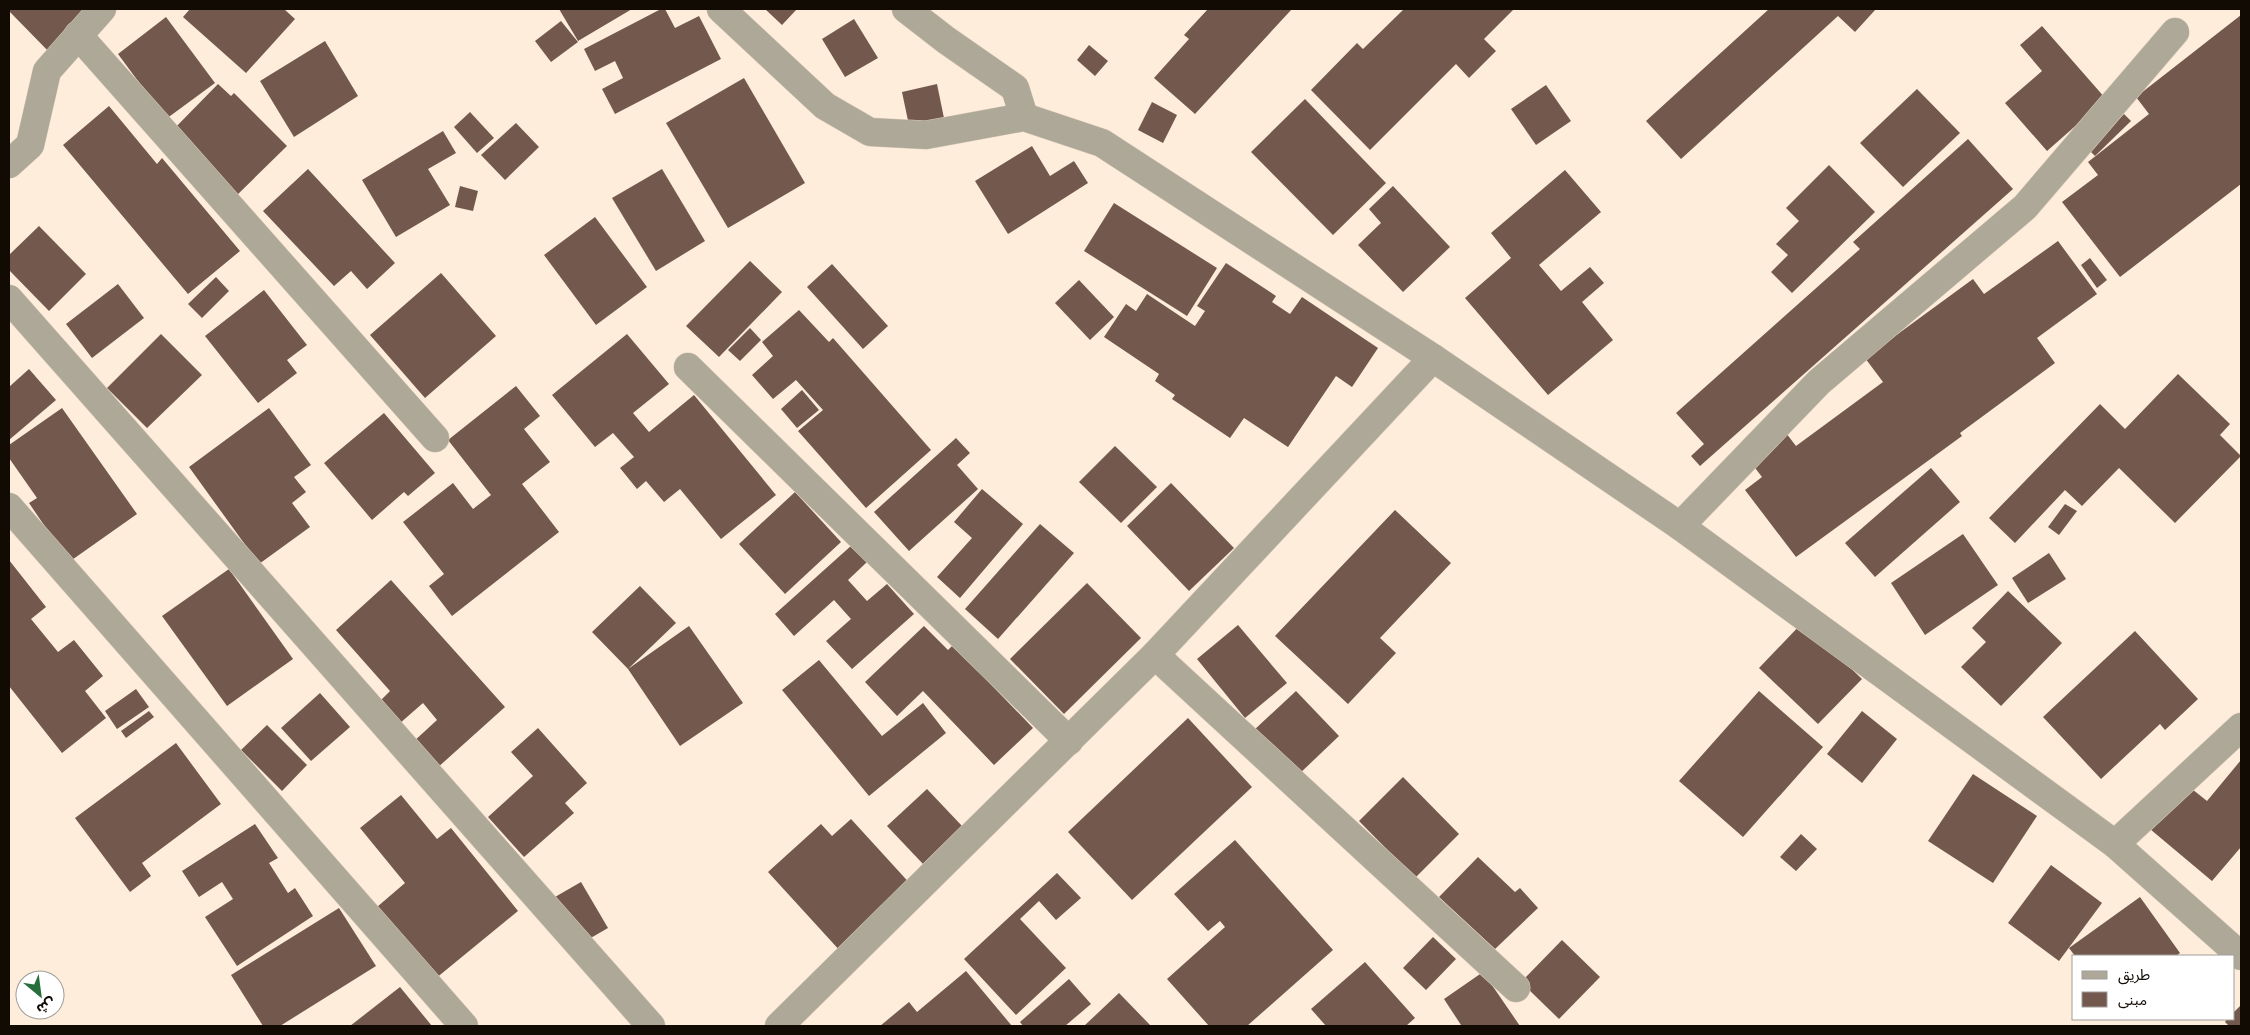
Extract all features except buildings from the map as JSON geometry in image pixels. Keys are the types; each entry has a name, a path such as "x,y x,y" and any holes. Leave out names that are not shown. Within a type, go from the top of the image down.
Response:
{"street":[{"path":"9,164 30,145 47,71 102,9"},
{"path":"721,9 825,106 870,132 926,136 1024,117 1102,143 1433,358 1680,526 2115,844 2241,956"},
{"path":"906,9 946,40 1015,88 1024,117"},
{"path":"1680,526 1819,382 2025,207 2175,32"},
{"path":"78,35 434,438"},
{"path":"9,299 651,1026"},
{"path":"779,1026 1070,741 1155,655 1433,358"},
{"path":"688,367 1070,741"},
{"path":"9,507 464,1026"},
{"path":"1155,655 1516,988"},
{"path":"2115,844 2241,727"}]}
